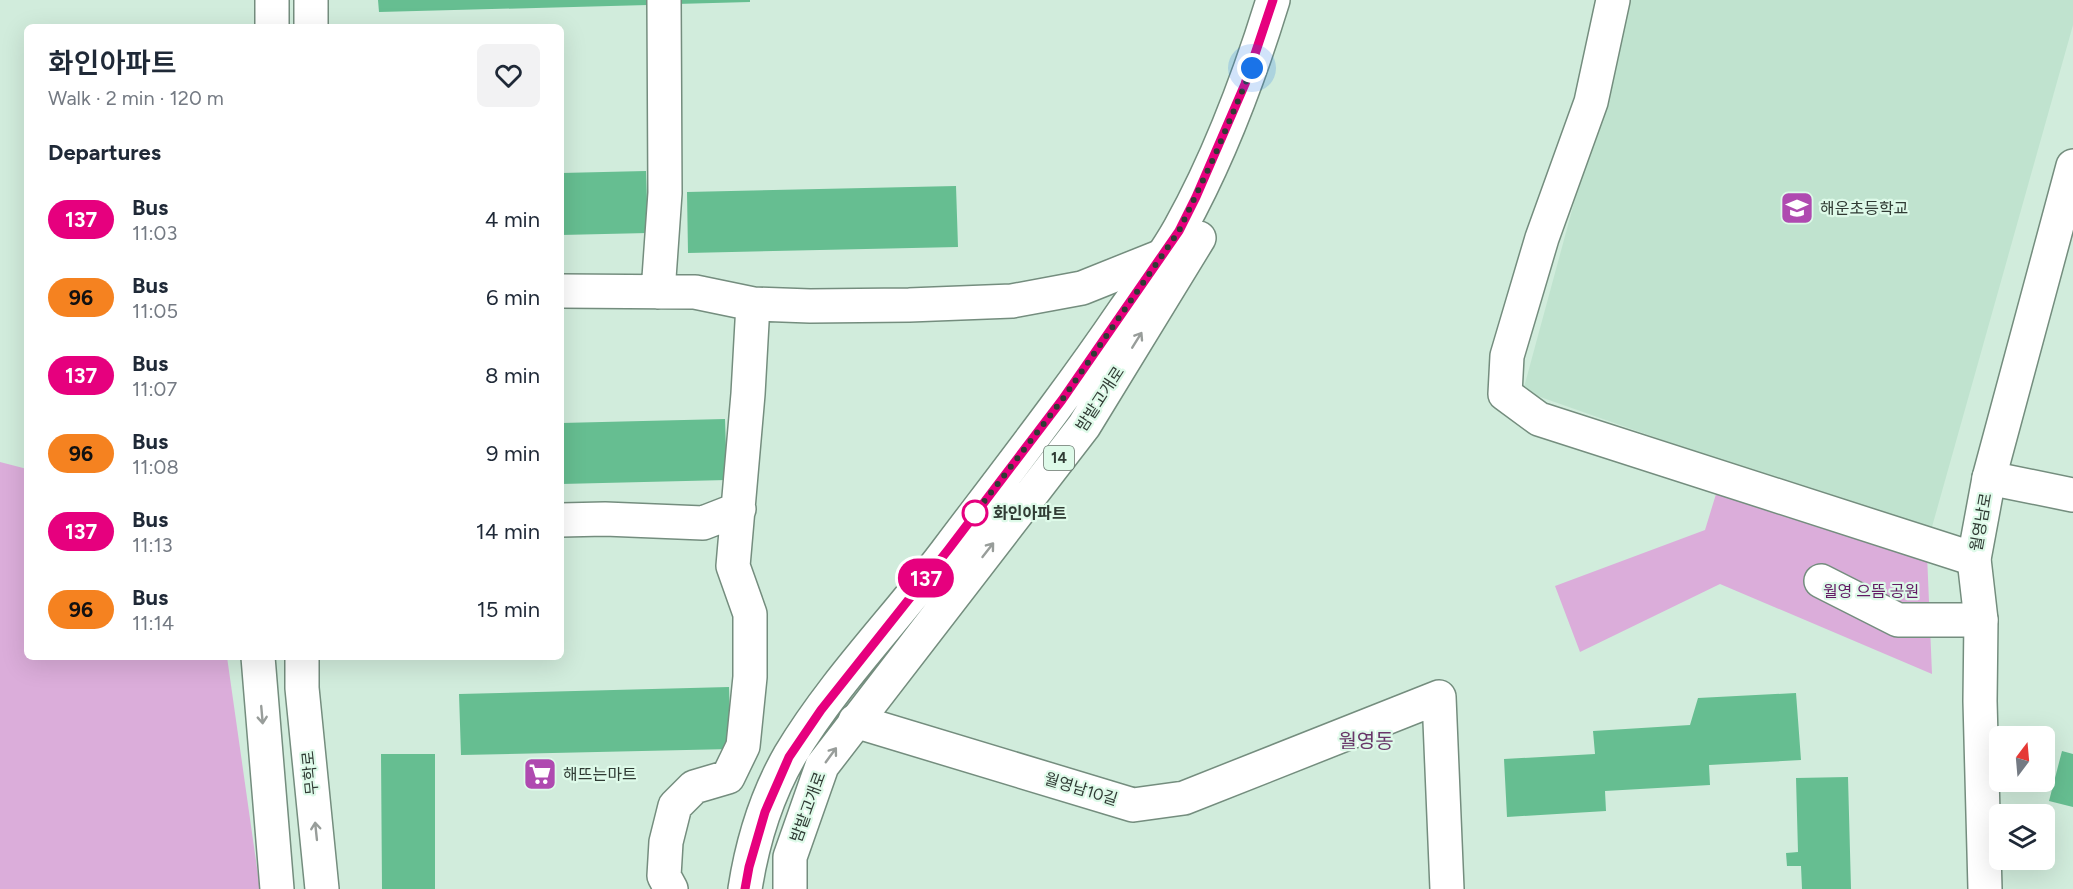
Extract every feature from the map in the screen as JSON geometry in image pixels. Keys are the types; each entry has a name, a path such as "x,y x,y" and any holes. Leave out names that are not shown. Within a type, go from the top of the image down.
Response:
{"street":[{"path":"272,0 272,24"},
{"path":"311,0 311,24"},
{"path":"657,292 665,194 664,0"},
{"name":"밤밭고개로","path":"745,889 765,812 789,757 827,702 948,550 1062,400 1179,231 1252,68 1273,0"},
{"name":"밤밭고개로","path":"790,889 790,857 822,766 1084,426 1192,250 1259,110 1290,0"},
{"path":"1613,0 1591,102 1542,238 1507,356 1505,394 1539,419 1974,559"},
{"name":"월영남로","path":"1985,889 1980,701 1981,620 1974,559 1989,478 2073,166"},
{"path":"564,291 695,292 753,304 810,306 1012,301 1082,288 1162,256"},
{"path":"671,889 664,876 666,842 675,806 694,787 728,777 743,746 750,677 750,614 733,566 753,304"},
{"path":"1989,478 2073,495"},
{"path":"564,520 703,522 739,509"},
{"path":"1821,581 1898,620 1981,620"},
{"path":"258,660 277,889"},
{"name":"무학로","path":"302,660 302,688 322,889"},
{"name":"월영남10길","path":"855,721 1133,805 1184,798 1439,697 1447,889"}],"shaded area":[{"name":"해운초등학교","path":"1629,0 2073,0 2073,25 1930,534 1523,391"}],"green space":[{"path":"0,462 24,468 24,660 227,660 260,889 0,889"},
{"name":"월영 으뜸 공원","path":"1720,481 1927,554 1932,674 1720,584 1580,652 1555,586 1705,530"}],"building":[{"path":"378,0 648,0 648,5 379,12"},
{"path":"676,0 750,0 750,2 676,4"},
{"path":"646,171 648,233 564,235 564,173"},
{"path":"956,186 958,247 688,253 687,192"},
{"path":"725,419 727,480 564,484 564,423"},
{"path":"729,687 731,749 461,755 459,694"},
{"path":"1796,693 1801,760 1709,765 1710,785 1605,791 1606,811 1507,817 1504,759 1595,754 1593,731 1690,725 1698,698"},
{"path":"2062,751 2073,754 2073,807 2049,801 2051,792 2055,792 2055,778"},
{"path":"381,754 435,754 435,889 382,889"},
{"path":"1848,777 1851,889 1802,889 1801,866 1787,866 1786,853 1798,852 1796,778"}],"bus line":[{"name":"137","path":"745,889 765,812 789,757 821,710 948,550 1062,400 1179,231 1252,68 1273,0"}],"place":[{"name":"해운초등학교","path":"1797,208"},
{"name":"화인아파트","path":"975,513"},
{"name":"해뜨는마트","path":"540,774"}],"district":[{"name":"월영동","path":"1366,741"}],"route":[{"path":"975,513 970,520 1062,400 1179,231 1252,68"}]}
